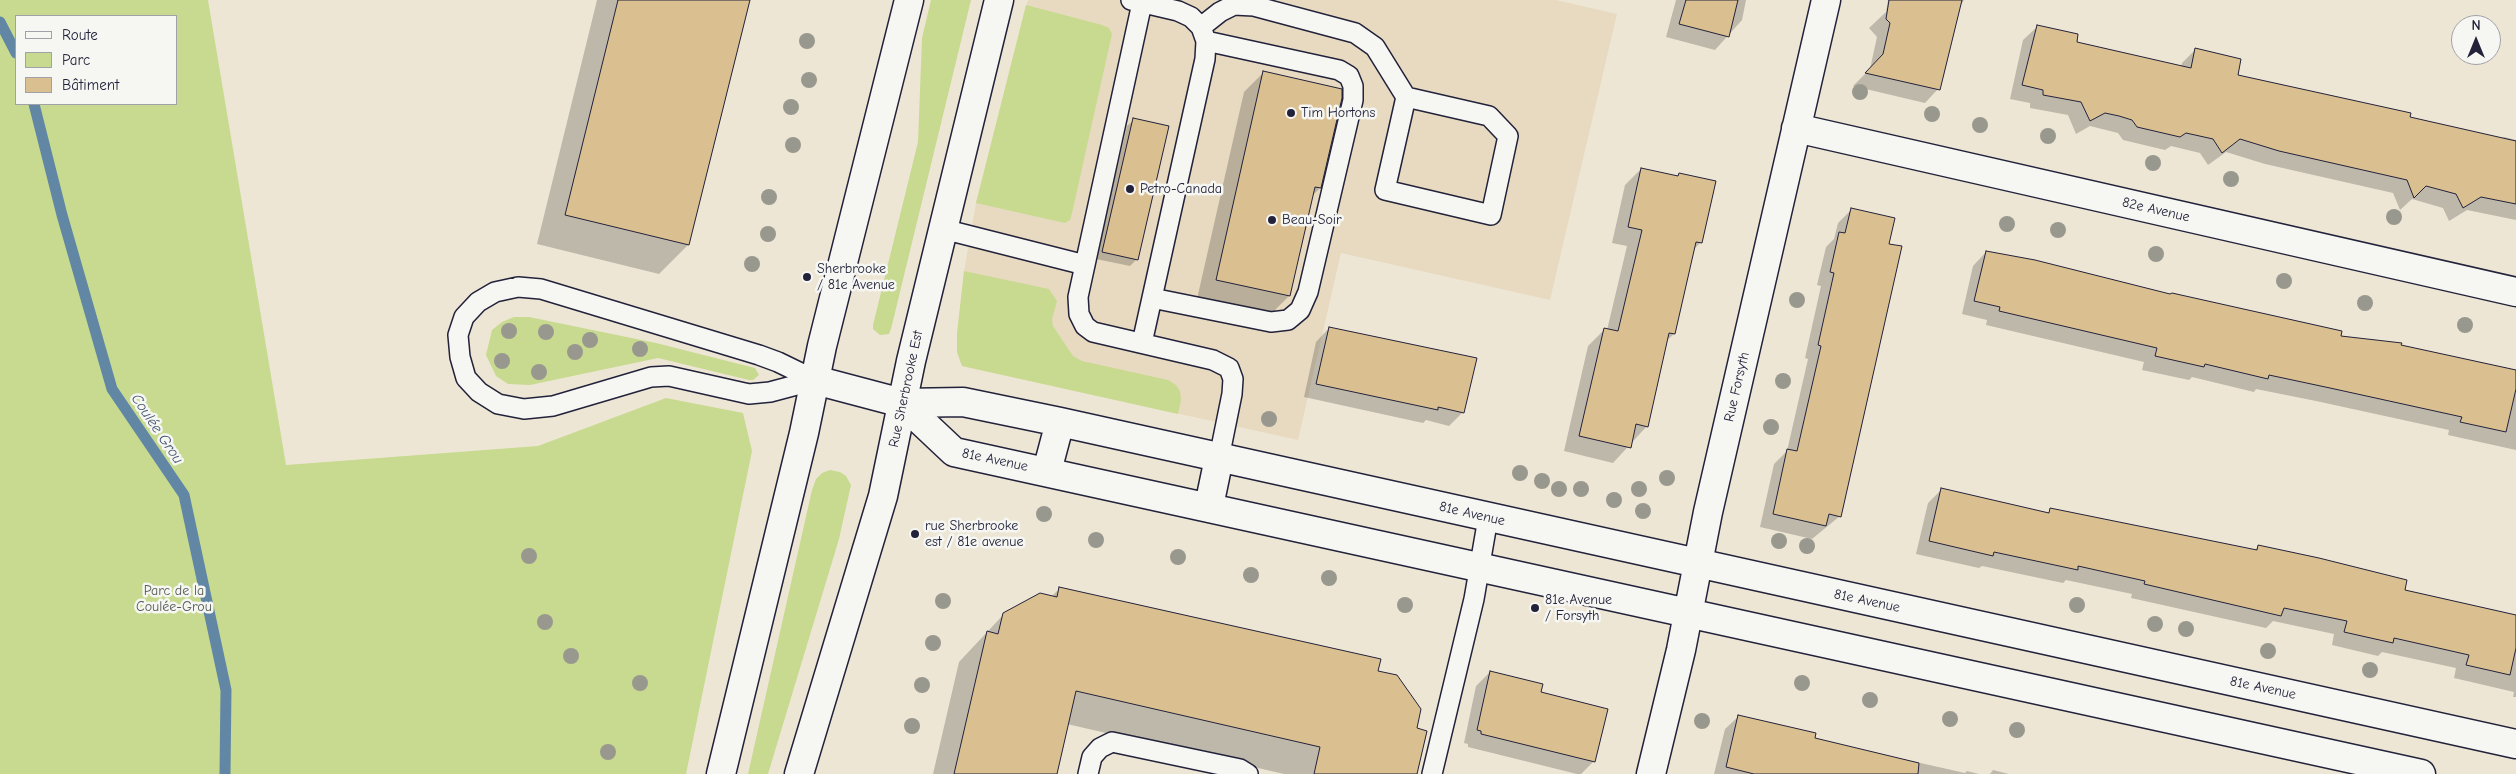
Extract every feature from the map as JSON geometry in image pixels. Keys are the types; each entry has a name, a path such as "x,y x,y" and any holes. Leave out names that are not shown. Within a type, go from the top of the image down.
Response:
{"street":[{"path":"721,774 908,0"},
{"name":"Rue Sherbrooke Est","path":"799,774 882,496 943,229 999,0"},
{"name":"Rue Forsyth","path":"1651,774 1826,0"},
{"name":"82e Avenue","path":"1796,128 2516,292"},
{"name":"81e Avenue","path":"815,380 902,403 963,402 1060,422 2516,744"},
{"name":"81e Avenue","path":"902,403 954,452 1209,506 2421,774"},
{"name":"81e Avenue","path":"1047,471 1060,422"},
{"path":"1209,506 1219,458"}],"lane":[{"path":"1142,343 1205,59 1204,34 1191,17 1178,11 1136,2 1078,297 1079,314 1085,326 1093,332 1214,360 1229,368 1233,379 1232,394 1219,458"},
{"path":"1204,34 1220,12 1234,6 1254,6 1355,33 1375,47 1406,97 1385,190 1490,215 1508,136 1489,116 1406,97"},
{"path":"1152,298 1271,322 1288,320 1300,310 1308,292 1353,100 1353,86 1349,76 1339,70 1204,34"},
{"path":"943,229 1085,265"},
{"path":"518,287 541,289 759,355 815,380 770,392 749,394 669,376 651,377 553,406 524,409 498,404 479,392 466,378 460,357 458,335 464,317 478,302 495,292 518,287"},
{"path":"1432,774 1474,599 1478,566 1488,518"},
{"path":"1088,774 1092,757 1100,748 1112,742 1240,769 1248,774"}],"shaded area":[{"path":"1028,0 1556,0 1617,14 1550,300 1341,253 1298,440 962,366 957,352 957,334 964,271 976,203"}],"green space":[{"name":"Parc de la Coulée-Grou","path":"0,0 208,0 286,465 538,446 666,398 743,413 752,451 686,774 0,774"},
{"path":"931,0 971,0 891,329 889,334 880,335 873,329 873,325 918,142 922,38"},
{"path":"1026,5 1102,25 1109,28 1112,34 1072,213 1070,220 1065,223 976,203"},
{"path":"964,271 1049,289 1057,301 1052,319 1053,326 1073,356 1082,361 1168,380 1176,385 1180,391 1181,400 1178,414 962,366 957,352 957,334"},
{"path":"514,317 529,317 656,343 755,368 759,375 753,380 749,380 658,358 530,385 508,384 496,376 486,355 492,330 502,322"},
{"path":"830,470 840,472 846,476 851,485 839,539 768,774 748,774 812,490 816,479 822,473"}],"building":[{"path":"618,0 750,0 689,245 565,215"},
{"path":"1686,0 1738,0 1729,37 1679,24"},
{"path":"1889,0 1962,0 1940,90 1865,73 1883,54 1890,23 1886,19"},
{"path":"2037,25 2078,34 2077,42 2191,68 2195,48 2241,59 2238,75 2411,113 2410,117 2516,141 2516,204 2481,197 2463,208 2456,194 2426,186 2414,198 2407,180 2279,151 2240,139 2222,153 2213,139 2186,133 2180,137 2137,127 2132,120 2119,116 2105,113 2090,121 2081,102 2043,95 2043,90 2022,85"},
{"path":"1263,71 1342,89 1342,98 1321,188 1315,187 1290,296 1216,280"},
{"path":"1133,118 1169,126 1138,260 1102,252"},
{"path":"1641,168 1678,176 1679,173 1716,181 1702,243 1696,242 1675,334 1669,333 1648,427 1636,424 1631,448 1579,436 1604,328 1618,331 1642,230 1628,227"},
{"path":"1851,208 1895,218 1889,244 1902,246 1841,517 1829,514 1826,526 1773,514 1787,449 1797,451 1821,346 1818,345 1834,273 1830,272 1839,232 1845,233"},
{"path":"1986,251 2035,260 2170,294 2342,331 2341,336 2402,343 2401,345 2516,370 2516,389 2506,432 2460,422 2462,417 2330,388 2269,375 2268,379 2205,364 2204,367 2155,356 2157,348 1999,311 2000,307 1974,301"},
{"path":"1329,327 1477,358 1464,413 1438,407 1438,410 1316,384"},
{"path":"1941,488 2049,513 2050,508 2257,550 2258,545 2319,558 2407,580 2405,590 2516,615 2516,648 2510,675 2466,665 2469,655 2394,638 2393,643 2344,632 2347,621 2284,608 2281,616 2144,584 2145,581 2078,566 2078,570 1994,552 1993,556 1929,541"},
{"path":"1059,587 1381,659 1378,671 1397,675 1421,709 1417,728 1427,731 1417,774 1314,774 1320,747 1076,691 1057,774 954,774 987,631 998,634 1003,613 1040,593 1057,597"},
{"path":"1490,671 1543,684 1541,692 1608,709 1595,762 1481,734 1481,731 1477,730"},
{"path":"1738,715 1816,733 1815,738 1919,763 1918,774 1754,774 1726,767"}],"waterway":[{"name":"Coulée Grou","path":"0,22 15,51"},
{"name":"Coulée Grou","path":"34,105 62,215 112,389 184,495 226,690 225,774"}],"place":[{"name":"Tim Hortons","path":"1291,113"},
{"name":"Petro-Canada","path":"1130,189"},
{"name":"Beau-Soir","path":"1272,220"},
{"name":"Sherbrooke / 81e Avenue","path":"807,277"},
{"name":"rue Sherbrooke est / 81e avenue","path":"915,534"},
{"name":"81e Avenue / Forsyth","path":"1535,608"}]}
